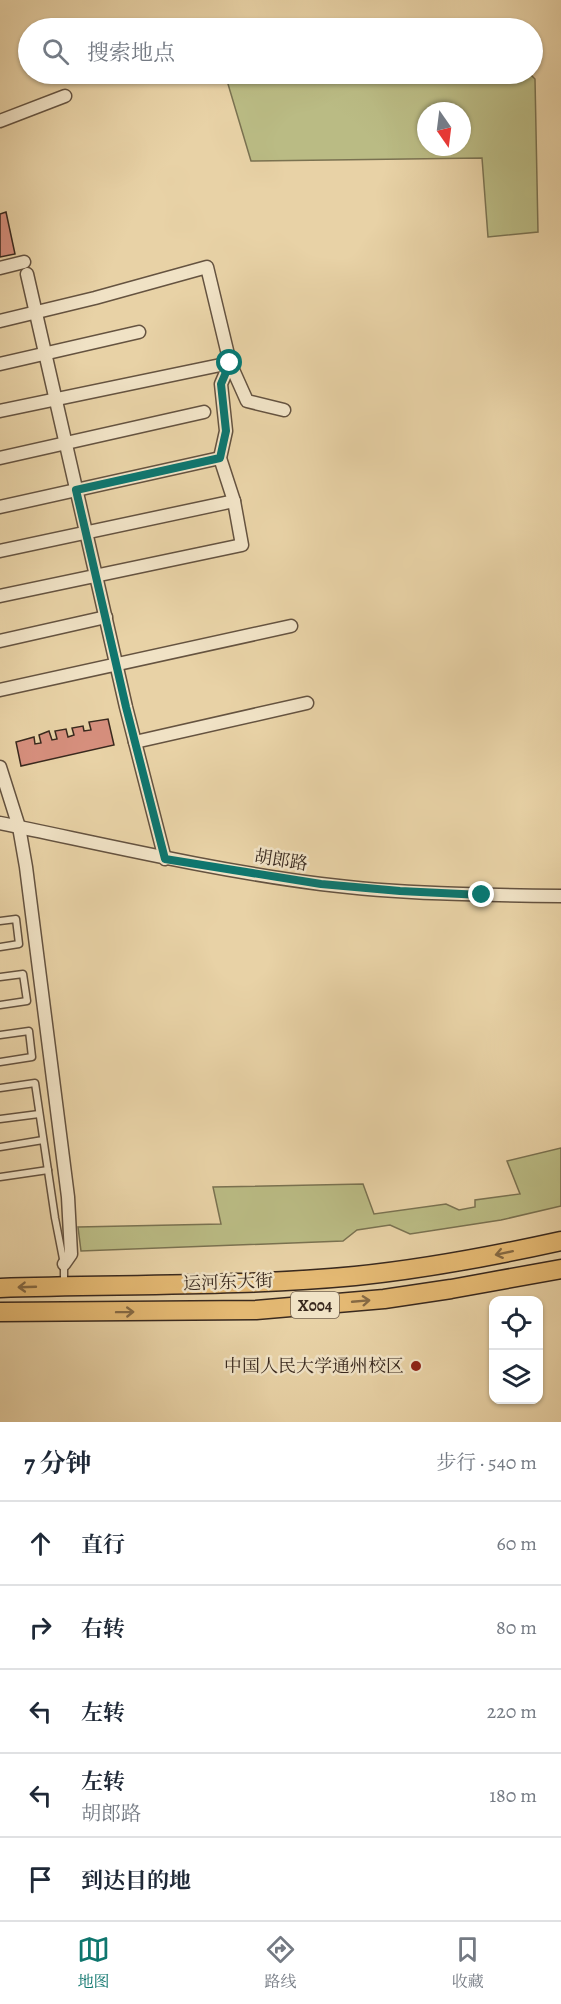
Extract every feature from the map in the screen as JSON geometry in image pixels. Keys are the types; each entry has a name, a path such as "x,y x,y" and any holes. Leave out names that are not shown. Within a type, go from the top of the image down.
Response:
{"main road":[{"name":"运河东大街","path":"0,1288 205,1284 352,1276 479,1258 561,1241"},
{"name":"运河东大街","path":"0,1312 256,1310 384,1299 561,1269"}],"street":[{"path":"0,121 65,96"},
{"path":"0,321 36,314 207,267 230,363 247,401 284,410"},
{"path":"0,268 25,268 135,742 165,859"},
{"path":"0,364 139,332"},
{"path":"0,411 230,363"},
{"path":"0,596 242,545 234,501 220,458 226,431 221,384 230,363"},
{"path":"0,458 204,412"},
{"path":"0,507 220,458"},
{"path":"0,550 234,501"},
{"path":"0,641 106,618"},
{"path":"0,690 291,626"},
{"path":"135,742 307,703"},
{"path":"0,767 19,827 68,1197 71,1254 64,1264"},
{"name":"胡郎路","path":"0,823 165,859 321,884 470,895 561,896"}],"lane":[{"path":"0,921 16,919 19,944 0,947"},
{"path":"0,977 23,974 27,1001 0,1005"},
{"path":"0,1035 28,1031 32,1057 0,1062"},
{"path":"0,1088 35,1083 64,1264 64,1286"},
{"path":"0,1119 39,1114"},
{"path":"0,1147 43,1140"},
{"path":"0,1177 48,1170"}],"green space":[{"path":"228,84 535,84 538,232 488,237 482,158 251,161"},
{"path":"561,1148 561,1206 501,1220 410,1234 390,1225 357,1230 343,1241 81,1251 78,1227 221,1224 213,1187 363,1184 374,1214 446,1204 459,1210 475,1207 475,1200 520,1194 507,1161"}],"building":[{"path":"6,212 15,254 0,257 0,214"},
{"path":"108,719 114,745 21,766 16,742 34,737 35,744 41,743 39,735 49,731 52,740 57,739 55,731 66,729 68,737 74,735 72,728 83,726 84,731 91,730 89,722"}],"place":[{"name":"中国人民大学通州校区","path":"416,1366"}],"route":[{"path":"230,363 221,384 226,431 220,458 76,490 126,707 165,859 321,884 482,895"}]}
